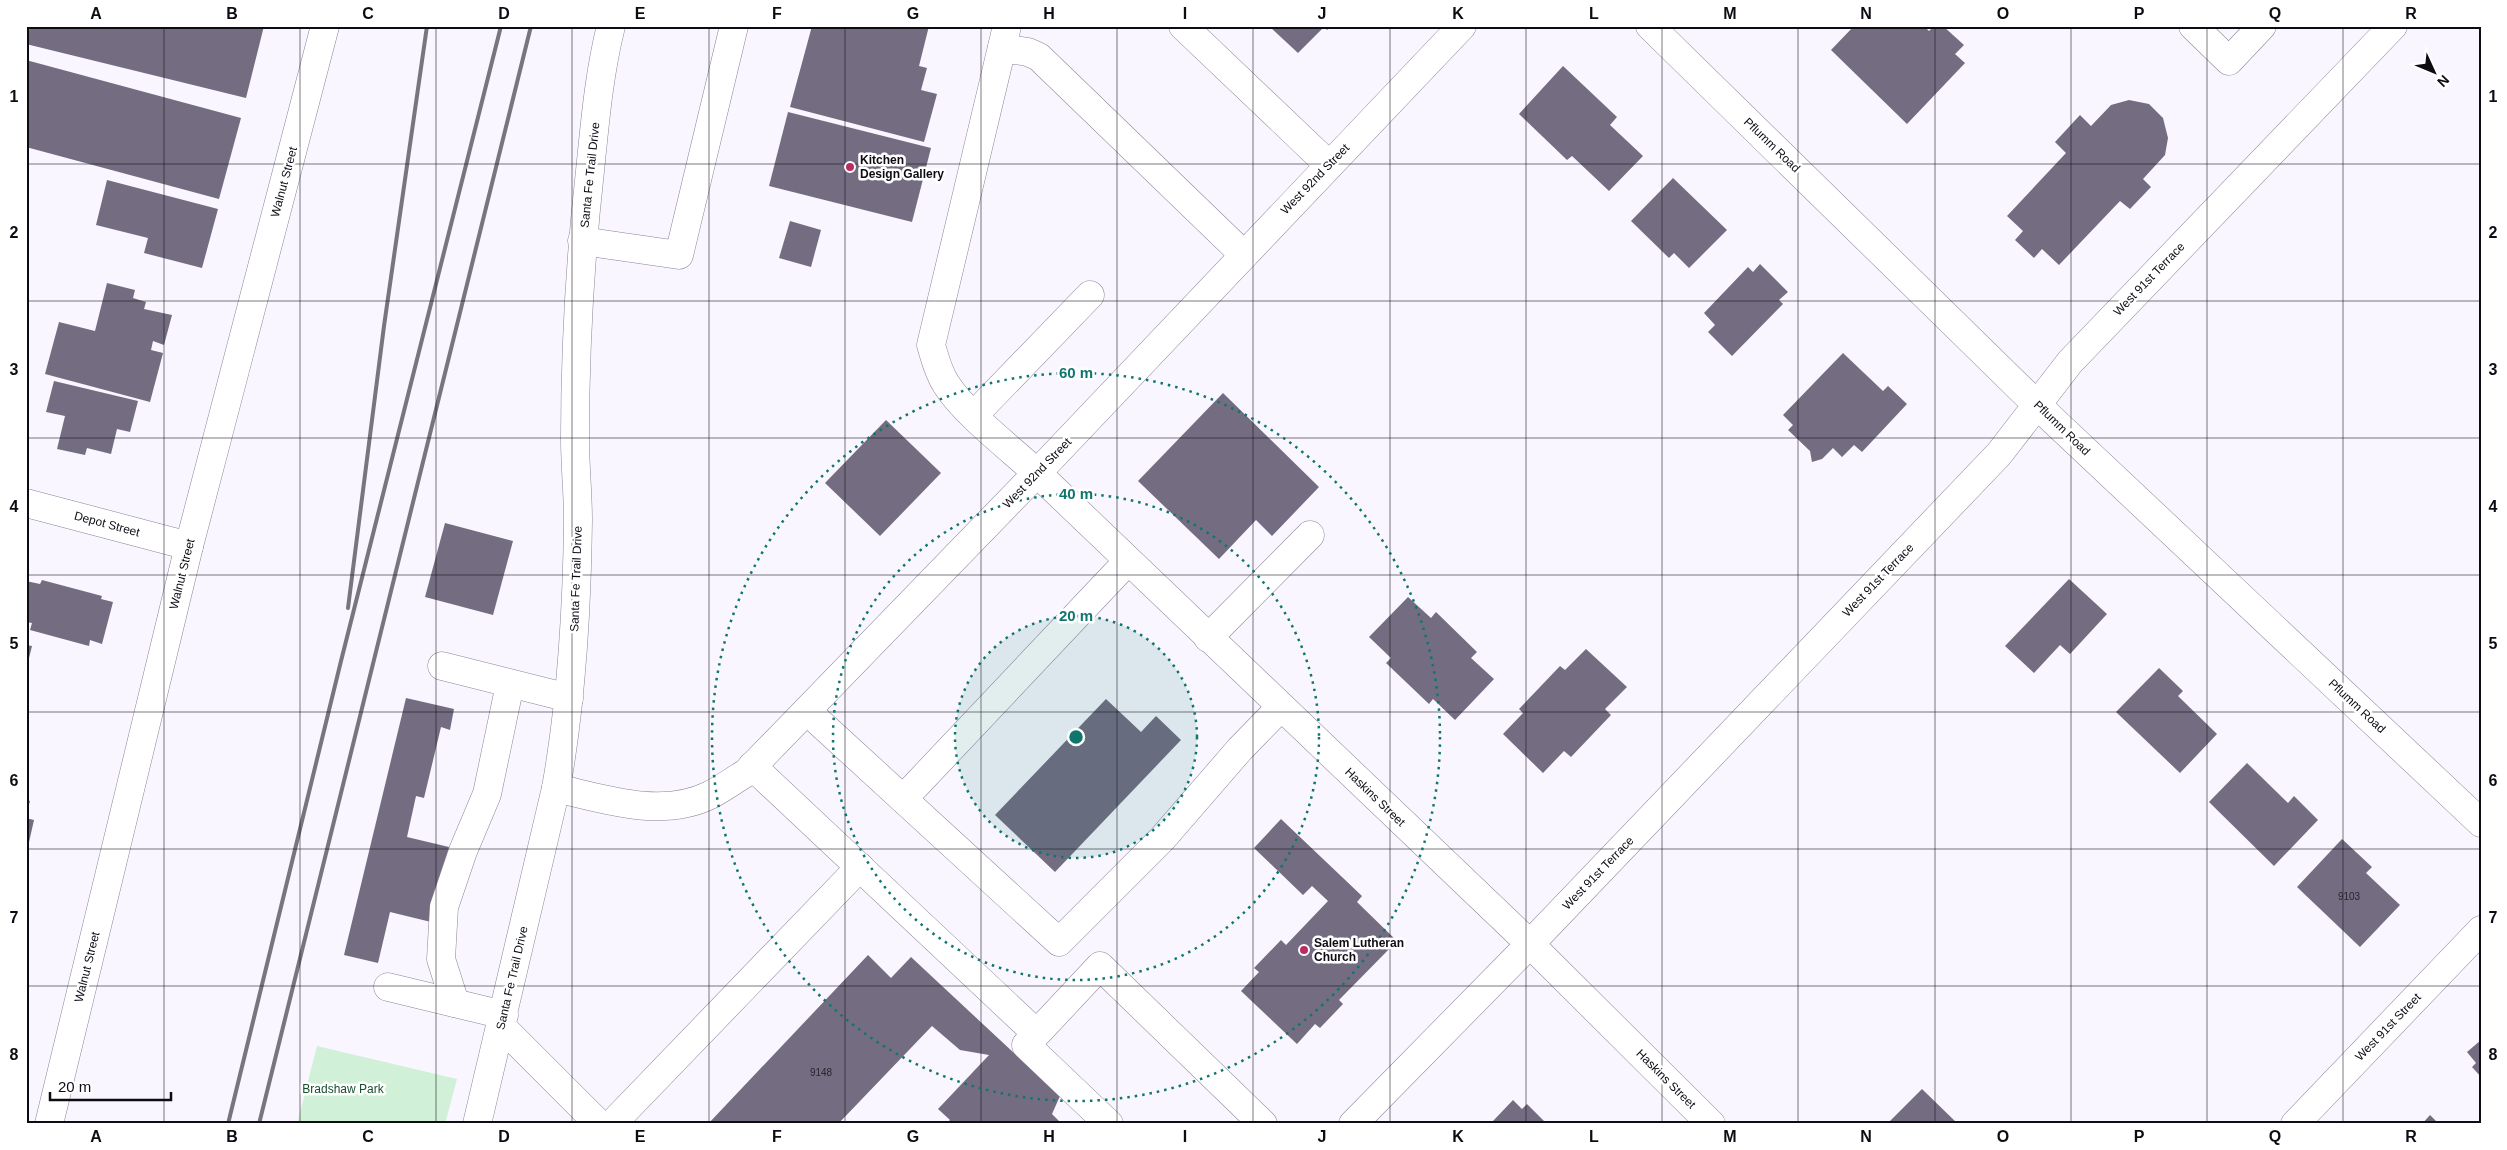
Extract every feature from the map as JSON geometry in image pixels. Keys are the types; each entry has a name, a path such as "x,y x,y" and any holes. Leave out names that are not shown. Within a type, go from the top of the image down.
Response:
{"street":[{"name":"Walnut Street","path":"49,1124 189,546 325,26"},
{"name":"Santa Fe Trail Drive","path":"476,1124 556,788 569,698 576,600 578,518 575,421 582,241 601,64 611,26"},
{"path":"582,241 679,255 734,26"},
{"path":"1183,26 1329,165"},
{"name":"West 92nd Street","path":"556,788 630,805 672,806 708,796 746,773 1037,473 1462,26"},
{"name":"Pflumm Road","path":"1650,26 2037,405 2481,823"},
{"path":"2193,26 2229,61 2262,26"},
{"name":"West 91st Terrace","path":"1353,1124 1530,944 1999,454 2070,362 2393,26"},
{"path":"1004,37 1039,57 1244,255"},
{"name":"Haskins Street","path":"1004,37 931,345 939,371 947,386 974,415 1530,944 1711,1124"},
{"path":"974,415 1090,295"},
{"name":"Depot Street","path":"26,502 189,546"},
{"path":"1208,638 1310,535"},
{"path":"903,800 1128,561"},
{"path":"442,666 569,698"},
{"path":"455,1003 441,959 444,907 487,794 510,684"},
{"path":"807,711 1059,942 1162,839 1240,749 1281,707"},
{"path":"752,766 1036,1033"},
{"path":"612,1124 860,867"},
{"name":"West 91st Street","path":"2295,1124 2481,930"},
{"path":"1108,1124 1026,1045 1100,966 1263,1124"},
{"path":"388,987 455,1003 502,1020 599,1124"}],"green space":[{"name":"Bradshaw Park","path":"317,1046 457,1079 445,1124 297,1124"}],"building":[{"path":"30,26 264,26 246,98 26,44"},
{"path":"812,26 929,26 919,66 927,68 921,90 937,94 924,142 790,107"},
{"path":"1269,26 1331,26 1327,30 1324,27 1298,53"},
{"path":"1854,26 1876,26 1878,28 1880,26 1924,26 1929,31 1934,26 1943,26 1964,45 1955,54 1965,63 1907,124 1831,50"},
{"path":"26,60 241,118 219,199 26,147"},
{"path":"1563,66 1617,117 1610,125 1643,156 1609,191 1572,156 1567,160 1519,114"},
{"path":"2129,100 2149,104 2163,118 2168,138 2165,155 2143,179 2151,187 2130,209 2120,201 2059,265 2042,249 2034,258 2015,240 2023,231 2007,216 2066,153 2055,142 2080,115 2091,126 2111,105"},
{"name":"Kitchen Design Gallery","path":"788,112 931,148 912,222 769,186"},
{"path":"1673,178 1727,230 1689,268 1674,253 1669,258 1631,221"},
{"path":"107,180 218,209 202,268 144,253 148,238 96,225"},
{"path":"790,221 821,230 811,267 779,258"},
{"path":"1760,264 1788,292 1779,300 1783,304 1732,356 1708,332 1715,325 1704,313 1748,267 1753,272"},
{"path":"107,283 135,290 133,298 146,302 144,309 172,315 164,345 153,341 151,350 163,353 150,402 45,374 59,322 95,331"},
{"path":"1843,353 1883,391 1888,386 1907,404 1862,452 1854,445 1842,457 1833,448 1822,459 1812,462 1810,451 1788,430 1793,425 1783,415"},
{"path":"54,381 138,401 130,432 117,429 111,454 87,448 85,455 57,449 65,416 46,412"},
{"path":"1223,393 1319,487 1272,536 1256,520 1219,559 1138,481"},
{"path":"886,420 941,473 880,536 825,483"},
{"path":"445,523 513,541 493,615 425,597"},
{"path":"2069,579 2107,614 2070,654 2060,645 2034,673 2005,646"},
{"path":"42,580 102,596 101,599 113,602 102,644 90,640 89,646 30,630 32,623 26,622 26,581 40,584"},
{"path":"1408,597 1431,618 1436,612 1477,652 1471,658 1494,679 1455,720 1433,699 1429,704 1386,663 1391,658 1369,637"},
{"path":"26,645 32,646 27,666 26,666"},
{"path":"1586,649 1627,687 1605,709 1611,715 1571,757 1564,751 1543,773 1503,734 1523,713 1519,709 1560,666 1565,670"},
{"path":"2159,668 2183,691 2178,696 2217,734 2180,773 2116,712"},
{"path":"406,698 454,709 450,730 441,727 424,798 416,796 407,837 449,847 431,922 390,912 378,963 344,955"},
{"path":"1106,699 1141,732 1156,716 1181,740 1055,872 995,815"},
{"path":"2247,763 2288,803 2294,796 2318,820 2274,866 2209,802"},
{"path":"26,800 30,801 27,812 26,812"},
{"path":"26,818 34,820 27,851 26,850"},
{"path":"1281,819 1362,896 1357,902 1397,941 1339,1000 1343,1004 1320,1028 1315,1024 1297,1044 1241,991 1259,972 1254,968 1281,940 1286,945 1328,901 1312,886 1303,895 1254,848"},
{"path":"2342,839 2372,867 2366,873 2400,905 2360,947 2297,887"},
{"path":"868,955 891,978 911,957 1060,1096 1052,1114 1062,1124 946,1124 950,1120 938,1109 989,1055 960,1050 932,1026 838,1124 708,1124"},
{"path":"2481,1040 2481,1077 2472,1067 2476,1063 2467,1052"},
{"path":"1922,1089 1958,1124 1887,1124"},
{"path":"1513,1100 1522,1109 1527,1104 1547,1124 1496,1124 1493,1121"},
{"path":"2430,1115 2439,1124 2422,1124"}],"railway":[{"path":"348,608 384,326 427,26"},
{"path":"228,1124 341,661 501,26"},
{"path":"259,1124 531,26"}],"place":[{"name":"Kitchen Design Gallery","path":"850,167"},
{"name":"Salem Lutheran Church","path":"1304,950"}]}
